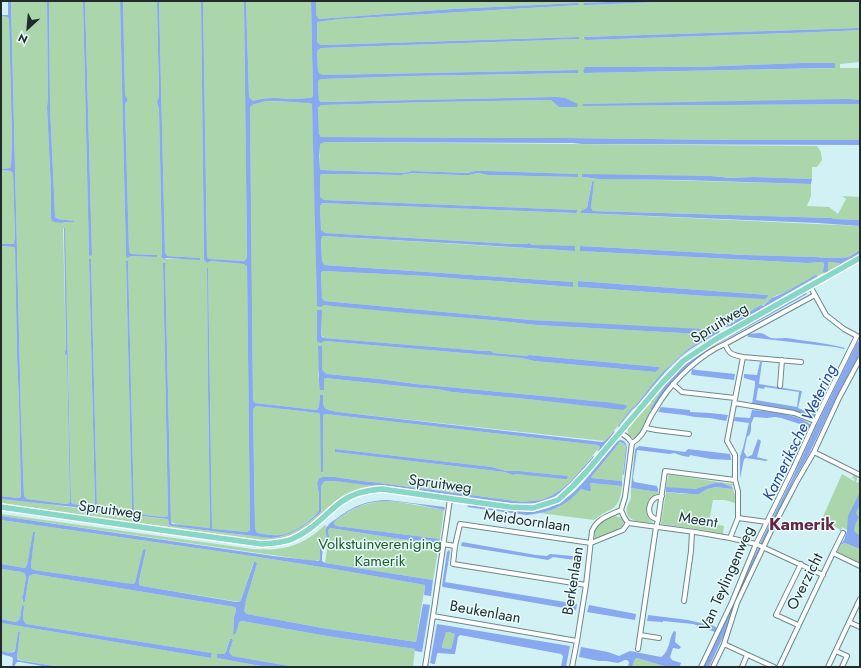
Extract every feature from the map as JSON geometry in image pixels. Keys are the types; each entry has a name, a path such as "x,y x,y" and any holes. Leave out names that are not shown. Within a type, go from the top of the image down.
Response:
{"main road":[{"path":"810,286 860,258"},
{"name":"Spruitweg","path":"1,507 262,544 277,543 292,539 311,528 342,501 366,490 382,489 510,507 533,508 558,500 573,486 661,384 683,362 716,339 810,286"}],"street":[{"name":"Van Teylingenweg","path":"701,667 760,545 767,522 815,421 859,337 844,329 826,315 810,286"},
{"path":"632,443 639,439 661,400 673,384 687,370 720,346 815,295"},
{"path":"725,344 728,351 734,355 801,362"},
{"path":"730,538 738,518 738,491 735,480 735,455 727,441 743,357"},
{"path":"713,667 724,644 737,602 760,545 814,452 839,398 860,359"},
{"path":"780,386 782,360"},
{"path":"673,384 682,392 794,413 815,421"},
{"path":"646,428 689,434"},
{"path":"620,432 632,443 625,497 621,510 628,523"},
{"path":"814,452 860,475"},
{"path":"638,649 665,471 735,480"},
{"path":"658,520 650,516 649,508 650,503 654,498 662,496"},
{"name":"Beukenlaan","path":"450,499 433,616 577,641"},
{"path":"591,543 592,531 599,520 621,510"},
{"path":"738,518 767,522"},
{"name":"Meent","path":"628,523 730,538 760,545 823,575"},
{"name":"Berkenlaan","path":"577,641 591,543 623,530 628,523"},
{"name":"Meidoornlaan","path":"455,546 460,524 591,543"},
{"path":"684,601 692,532"},
{"path":"833,553 843,532"},
{"path":"443,544 455,546 453,564 586,585"},
{"name":"Overzicht","path":"779,667 833,553 860,566"},
{"name":"Overzicht","path":"798,625 776,615 801,564"},
{"path":"828,667 860,599"},
{"path":"425,667 433,616"},
{"path":"849,622 860,627"},
{"path":"640,635 659,638"},
{"path":"572,667 577,641"},
{"path":"724,644 774,667"},
{"path":"836,651 847,656 842,667"},
{"path":"742,667 747,655"}],"green space":[{"path":"11,1 47,1 47,107 51,218 64,223 74,221 58,219 55,217 50,107 49,1 83,1 89,255 92,255 85,1 120,1 126,256 157,257 157,255 131,254 129,251 125,104 128,100 125,96 123,1 157,1 159,97 157,102 159,109 161,257 164,259 200,258 167,256 165,254 159,1 201,1 204,260 207,263 211,261 247,265 250,530 247,532 212,528 207,268 210,527 188,526 171,522 165,263 163,263 168,515 167,517 163,517 137,514 134,511 128,261 126,261 132,511 129,513 97,508 91,259 89,260 95,506 73,504 71,502 64,228 65,354 67,356 70,503 66,504 27,499 24,497"},
{"path":"203,1 244,1 247,258 244,261 209,259 207,257"},
{"path":"246,1 311,1 313,96 311,98 271,98 253,101 249,97"},
{"path":"316,1 633,1 584,3 584,5 586,5 684,1 860,1 860,28 583,38 586,40 860,30 860,62 840,64 840,68 860,68 860,100 583,104 583,106 860,104 860,140 321,137 319,134 318,108 322,105 551,100 559,107 555,97 322,102 319,101 318,82 322,79 578,73 578,70 320,75 318,71 317,52 321,48 579,38 322,45 318,44 317,42 317,22 340,19 579,4 453,9 319,19 316,16","holes":["802,63 835,66 835,68 584,73 583,71 585,68 697,67"]},
{"path":"1,16 8,17 9,20 12,137 11,166 10,168 1,169"},
{"path":"266,101 312,103 317,303 324,305 537,325 702,334 324,301 322,298 321,273 323,271 427,276 572,287 573,282 324,265 322,262 321,239 323,236 575,251 532,245 529,243 513,244 325,233 321,230 320,206 322,203 577,212 576,210 324,200 320,198 321,174 401,175 412,173 469,175 478,173 488,175 578,177 577,174 487,171 475,171 468,173 412,171 404,173 321,170 319,145 322,142 817,146 821,152 822,160 817,167 812,167 812,179 588,174 585,178 811,184 811,196 807,206 829,207 838,214 846,199 842,196 860,197 860,220 593,211 591,208 594,182 592,182 587,208 581,213 860,226 860,250 849,257 827,258 745,255 580,246 580,251 807,263 823,262 823,270 828,270 828,262 841,263 860,253 860,255 826,274 824,273 817,276 777,295 762,306 761,305 728,324 721,325 722,326 710,332 705,338 687,350 664,372 605,441 338,412 325,408 323,404 323,395 320,395 317,410 255,403 253,400 250,108 252,105","holes":["578,281 768,295 768,296 706,296 578,287","321,334 324,338 491,351 493,353 529,355 660,368 656,372 534,361 522,358 325,341 321,343","322,346 322,369 327,374 605,402 608,408 325,378 324,390 318,376"]},
{"path":"1,170 13,172 14,244 1,244"},
{"path":"1,246 15,248 21,497 18,498 1,496"},
{"path":"684,363 685,365 671,378 651,408 653,409 673,380 687,366 688,367 674,381 641,435 635,438 629,436 628,428 631,423 651,403 662,386"},
{"path":"256,406 319,413 322,473 323,415 326,414 598,445 600,447 579,473 565,486 549,497 536,501 523,502 335,477 322,477 317,483 319,510 316,514 301,526 290,532 280,535 271,535 257,533 255,528 253,408","holes":["335,449 492,467 507,471 568,476 513,475 505,472 335,452"]},
{"path":"620,442 626,446 622,481 591,478 592,476"},
{"path":"842,474 854,481 855,479 852,478 854,474 858,476 856,482 858,483 860,479 860,538 842,527 841,532 839,529 822,519"},
{"path":"669,475 733,484 732,487 722,483 691,490 666,487"},
{"path":"329,480 379,486 363,488 348,494 310,525 296,534 289,537 262,541 1,505 1,499 31,502 168,519 169,525 171,526 270,538 285,535 298,530 321,512 321,486 324,482"},
{"path":"589,483 622,486 619,501 613,508 594,520 540,513 559,507 581,489 588,491 591,490"},
{"path":"716,487 733,489 735,495 735,503 725,500 713,500 709,523 724,526 723,534 661,524 666,492 699,494 707,489"},
{"path":"631,488 658,492 659,494 653,495 650,498 647,505 647,515 653,523 635,521 628,516 627,507 631,498"},
{"path":"382,501 398,502 444,510 440,539 336,526 334,524 334,522 340,517 351,510"},
{"path":"1,514 253,549 274,549 292,546 308,538 325,525 327,527 326,540 320,549 320,560 314,561 1,516"},
{"path":"614,516 620,517 624,522 623,526 618,530 595,538 595,530 599,524"},
{"path":"1,520 252,556 425,585 416,642 322,628 247,614 244,611 244,606 257,564 256,562 253,563 241,600 239,602 139,585 146,551 145,549 135,583 133,584 34,570 31,568 31,565 34,532 27,565 25,568 1,564"},
{"name":"Volkstuinvereniging Kamerik","path":"330,528 439,545 433,580 325,563 329,537 328,530"},
{"path":"845,543 860,549 860,564 837,553 839,546"},
{"path":"1,569 22,572 25,574 26,577 22,601 25,601 29,576 34,574 235,607 236,611 234,617 233,635 239,622 242,621 327,636 415,649 413,667 295,667 231,656 229,652 233,640 230,639 226,652 217,658 266,667 60,667 20,660 17,658 20,633 18,632 15,650 10,652 1,651 1,623 211,658 212,653 26,624 23,618 24,606 22,605 20,618 18,621 15,622 1,619"},
{"path":"446,632 455,634 451,649 442,648"},
{"path":"637,658 664,666 686,667 632,667 635,659"}],"water":[{"path":"8,1 11,1 24,496 27,499 66,504 70,502 67,356 65,354 65,228 71,502 73,504 95,506 89,259 91,259 97,508 129,513 132,511 126,261 128,261 134,511 137,514 163,517 167,517 168,515 163,263 165,263 172,524 210,527 208,268 212,528 247,532 250,530 247,266 244,264 211,261 207,263 204,260 201,1 203,1 207,257 209,259 244,261 247,258 244,1 246,1 249,97 253,101 271,98 311,98 313,96 311,1 316,1 316,15 319,19 453,9 579,4 340,19 317,22 317,42 322,45 579,37 579,39 321,48 317,52 318,71 323,75 578,70 578,73 322,79 318,82 319,101 322,102 555,97 565,98 578,104 577,107 559,107 551,100 322,105 318,108 319,134 321,137 860,140 860,145 325,142 320,144 319,155 321,170 404,173 412,171 468,173 475,171 487,171 578,174 578,177 488,175 478,173 469,175 412,173 401,175 321,174 320,197 324,200 577,210 576,213 322,203 320,206 321,230 325,233 513,244 529,243 532,245 575,246 575,251 323,236 321,239 322,261 324,265 573,282 573,287 427,276 323,271 321,273 322,298 324,301 531,320 701,329 705,331 701,334 537,325 324,305 321,307 317,306 312,105 311,103 266,101 252,105 250,108 253,400 255,403 317,410 320,395 323,395 323,404 325,408 338,412 602,442 605,441 614,431 615,432 599,452 600,447 598,445 326,414 323,415 323,472 321,472 319,413 256,406 253,409 255,528 257,533 274,535 285,534 302,526 312,518 319,510 317,483 322,477 335,477 523,502 541,500 557,493 576,476 593,456 594,457 574,481 562,492 552,498 537,503 519,504 388,486 325,481 321,486 321,512 298,530 278,537 270,538 171,526 169,525 168,519 1,499 1,496 21,497 15,248 1,246 1,244 14,244 15,236 13,173 11,171 1,170 10,168 11,166 12,137 9,20 8,17 1,16 8,15"},
{"path":"47,1 49,1 50,107 55,217 74,222 57,222 52,221 51,218 47,107"},
{"path":"83,1 85,1 92,255 90,256 89,255"},
{"path":"120,1 123,1 125,95 128,100 125,104 129,251 131,254 157,255 157,257 130,256 127,258 126,256"},
{"path":"157,1 159,1 165,253 167,256 200,258 200,260 164,259 161,257 159,109 157,102 159,97"},
{"path":"684,1 584,5 584,3"},
{"path":"860,28 860,30 818,32 584,39 584,37"},
{"path":"833,63 835,64 835,68 584,73 583,71 585,67 697,67"},
{"path":"860,100 860,104 582,106 583,104"},
{"path":"582,174 812,179 811,184 599,179 582,177"},
{"path":"593,181 591,208 593,211 831,218 860,220 860,226 581,213 581,211 587,208"},
{"path":"580,246 827,258 849,257 860,250 860,253 840,264 828,262 828,271 824,273 823,262 807,263 580,251"},
{"path":"816,275 818,276 731,326 726,327 721,325 729,324 761,305 763,306 772,298"},
{"path":"578,281 768,296 765,299 578,287"},
{"path":"806,292 807,294 716,345 687,366 673,380 653,409 651,409 665,385 671,378 698,355"},
{"path":"317,310 322,310 321,334 324,338 491,351 493,353 529,355 660,368 656,372 534,361 522,358 325,341 321,343 317,341"},
{"path":"718,329 720,332 692,348 674,363 632,410 620,425 621,426 618,426 663,372 687,350 705,338 710,332"},
{"path":"760,333 771,338 786,338 823,343 845,348 748,337 748,334"},
{"path":"860,339 860,353 767,534 735,603 725,633 709,667 703,667 817,424"},
{"path":"318,346 322,346 322,369 327,374 605,402 626,405 627,407 623,410 325,378 324,390 320,390"},
{"path":"760,362 762,362 759,384 802,391 798,408 816,414 813,417 807,414 782,408 752,404 755,381 744,378 744,374 757,375","holes":["765,387 799,392 797,407 756,400 758,388 764,389"]},
{"path":"692,369 735,374 734,380 693,375 691,374"},
{"path":"661,407 690,410 690,412 728,415 726,421 658,412"},
{"path":"752,410 774,412 799,418 811,425 808,430 803,425 781,418 754,417 751,424 750,434 747,437 744,452 747,457 752,455 758,439 761,441 757,457 768,460 744,459 740,479 740,457 749,423 734,421 735,417 750,418"},
{"path":"621,440 625,442 627,447 624,475 626,446 620,442 591,478 622,481 622,486 590,483 591,491 581,489 557,508 527,515 467,507 469,505 527,512 538,511 556,505 578,488 617,441"},
{"path":"639,446 685,452 688,449 730,454 731,460 711,459 690,455 689,457 674,453 670,454 637,450 633,478 634,482 657,486 658,492 631,488 635,450"},
{"path":"335,449 492,467 507,471 568,476 567,479 565,479 517,474 513,475 505,472 335,452"},
{"path":"715,483 722,483 732,487 733,489 716,487 707,489 699,494 666,492 666,487 695,489"},
{"path":"860,492 860,504 856,513 859,517 854,531 860,536 860,549 845,543 840,545 844,540 847,531 848,516"},
{"path":"388,500 445,508 444,510 389,501 368,503 346,513 334,522 334,524 336,526 440,539 439,545 330,528 328,530 329,544 323,551 322,561 325,563 433,580 431,596 424,595 425,585 252,556 1,520 1,516 273,556 318,561 320,560 320,549 325,544 326,540 326,529 330,523 348,511 360,505 373,501"},
{"path":"33,532 35,533 31,568 34,570 133,584 135,583 143,550 145,549 139,585 236,602 241,600 254,562 256,562 257,564 244,611 247,614 322,628 416,642 423,604 430,605 422,652 415,651 415,649 327,636 242,621 239,622 236,633 233,635 234,617 236,611 235,607 34,574 29,576 25,601 23,602 22,597 26,577 25,574 22,572 1,569 1,564 25,568 27,565"},
{"path":"462,542 536,555 547,556 550,554 583,557 582,561 553,557 548,560 461,546"},
{"path":"449,550 450,552 445,582 577,604 576,610 443,587 447,552"},
{"path":"22,605 24,606 23,618 26,624 212,653 211,658 1,623 1,619 15,622 18,621 20,618"},
{"path":"589,605 636,614 635,620 587,612"},
{"path":"648,615 688,620 717,628 715,632 693,624 647,621"},
{"path":"437,624 570,646 566,667 561,667 563,656 561,654 460,635 458,637 455,654 438,653 435,664 430,663","holes":["446,632 455,634 451,649 442,648"]},
{"path":"674,631 676,632 675,642 681,647 679,649 673,648 670,657 672,660 681,663 680,666 664,666 637,658 635,659 632,667 628,667 629,662 627,660 618,663 579,657 581,647 608,652 619,656 630,651 661,657 668,648"},
{"path":"18,632 20,632 18,660 60,667 48,667 17,662 14,667 12,667 12,657 1,654 1,651 10,653 15,651"},
{"path":"230,639 233,640 229,652 232,656 295,667 266,667 217,658 217,654 224,654 226,652"}],"district":[{"name":"Kamerik","path":"802,526"}],"water label":[{"name":"Kameriksche Wetering","path":"801,433"}]}
